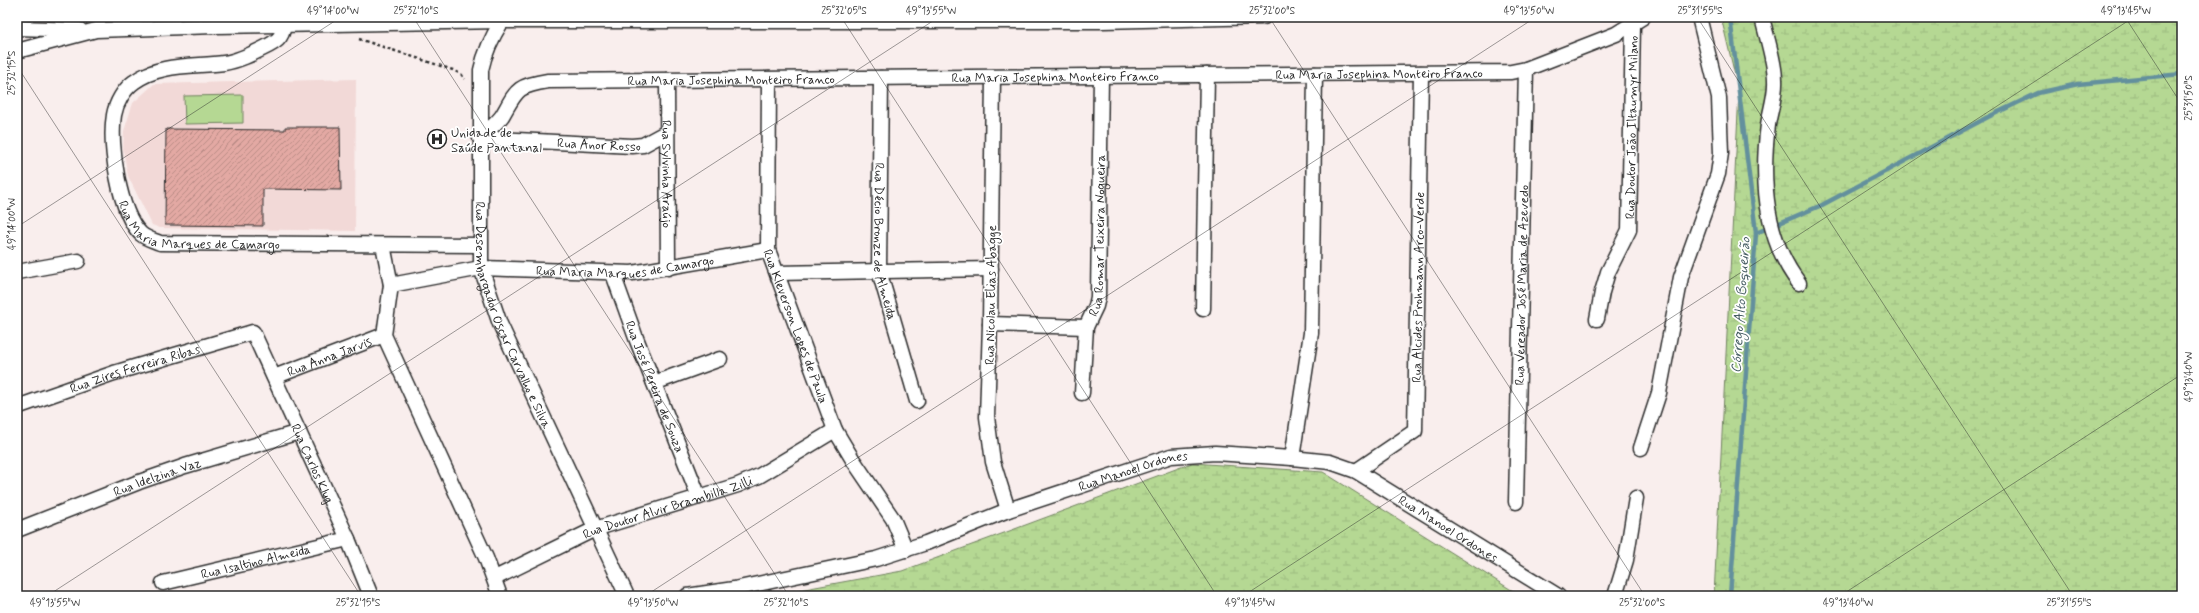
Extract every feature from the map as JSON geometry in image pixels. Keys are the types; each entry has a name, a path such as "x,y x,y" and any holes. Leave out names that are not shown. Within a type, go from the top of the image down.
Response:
{"street":[{"path":"17,28 96,30 502,21 1102,21 1264,17"},
{"path":"1641,448 1659,393 1681,277 1718,174 1721,153 1719,98 1699,17"},
{"path":"1762,17 1776,80 1768,126 1765,158 1769,214 1773,234 1787,267 1800,283"},
{"name":"Rua Desembargador Oscar Carvalho e Silva","path":"502,21 484,53 480,85 481,268 500,324 627,596"},
{"name":"Rua Maria Josephina Monteiro Franco","path":"480,138 496,122 516,92 534,83 548,81 1512,72 1526,69 1611,36 1638,21"},
{"name":"Rua Doutor João Iltaumyr Milano","path":"1597,319 1602,292 1608,272 1629,230 1638,21"},
{"name":"Rua Maria Marques de Camargo","path":"284,25 283,33 279,40 243,58 226,63 159,70 144,74 132,83 121,96 114,114 112,132 118,178 126,206 140,233 148,239 160,243 480,245"},
{"path":"17,51 96,30"},
{"name":"Rua Vereador José Maria de Azevedo","path":"1516,502 1526,69"},
{"name":"Rua Alcides Prohmann Arco-Verde","path":"1356,471 1415,431 1421,73"},
{"path":"1292,458 1311,333 1315,74"},
{"path":"1204,309 1208,75"},
{"name":"Rua Romar Teixeira Nogueira","path":"1082,393 1086,327 1096,306 1098,297 1101,76"},
{"name":"Rua Nicolau Elias Abagge","path":"994,77 990,324 986,396 989,437 993,462 1008,510"},
{"name":"Rua Décio Bronze de Almeida","path":"881,78 879,271 917,401"},
{"name":"Rua Kleverson Lopes de Paula","path":"769,79 768,250 836,430 853,460 893,519 906,550"},
{"name":"Rua Sylvinha Araújo","path":"667,80 668,268"},
{"name":"Rua Anor Rosso","path":"480,138 643,146 667,132"},
{"path":"383,245 391,285 384,335 495,578 500,596"},
{"name":"Rua Maria Marques de Camargo","path":"481,268 613,274 632,273 768,250"},
{"path":"17,272 78,262"},
{"path":"391,285 481,268"},
{"path":"777,273 991,268"},
{"name":"Rua José Pereira de Souza","path":"613,274 654,383 700,497"},
{"path":"990,324 1086,327"},
{"name":"Rua Carlos Klug","path":"253,332 348,539 371,596"},
{"name":"Rua Zires Ferreira Ribas","path":"17,407 114,373 253,332"},
{"name":"Rua Anna Jarvis","path":"274,377 384,335"},
{"path":"654,383 720,359"},
{"name":"Rua Doutor Alvir Brambilla Zilli","path":"495,578 595,529 700,497 759,476 836,430"},
{"name":"Rua Idelzina Vaz","path":"17,530 80,504 185,466 300,432"},
{"name":"Rua Manoel Ordones","path":"687,596 839,568 906,550 1008,510 1171,456 1215,453 1330,462 1356,471 1558,596"},
{"path":"1615,596 1630,540 1636,498"},
{"name":"Rua Isaltino Almeida","path":"163,583 348,539"}],"path":[{"path":"346,24 349,34 453,70 464,77 466,81 480,85"}],"shaded area":[{"path":"17,17 370,17 94,22 17,21"},
{"path":"356,79 355,231 160,228 152,225 128,176 123,149 124,131 133,103 154,84"}],"green space":[{"path":"1721,17 2182,17 2182,596 1714,596 1739,92"},
{"path":"243,95 243,123 185,124 184,96"},
{"path":"1192,463 1323,472 1521,596 767,596 902,571"}],"building":[{"path":"285,127 340,127 341,190 263,189 263,226 165,225 166,129 285,130"}],"waterway":[{"name":"Córrego Alto Boqueirão","path":"1730,17 1756,233 1730,596"},
{"path":"1756,233 1822,205 1988,117 2038,93 2078,84 2182,74"}],"place":[{"name":"Unidade de Saúde Pantanal","path":"437,139"}]}
